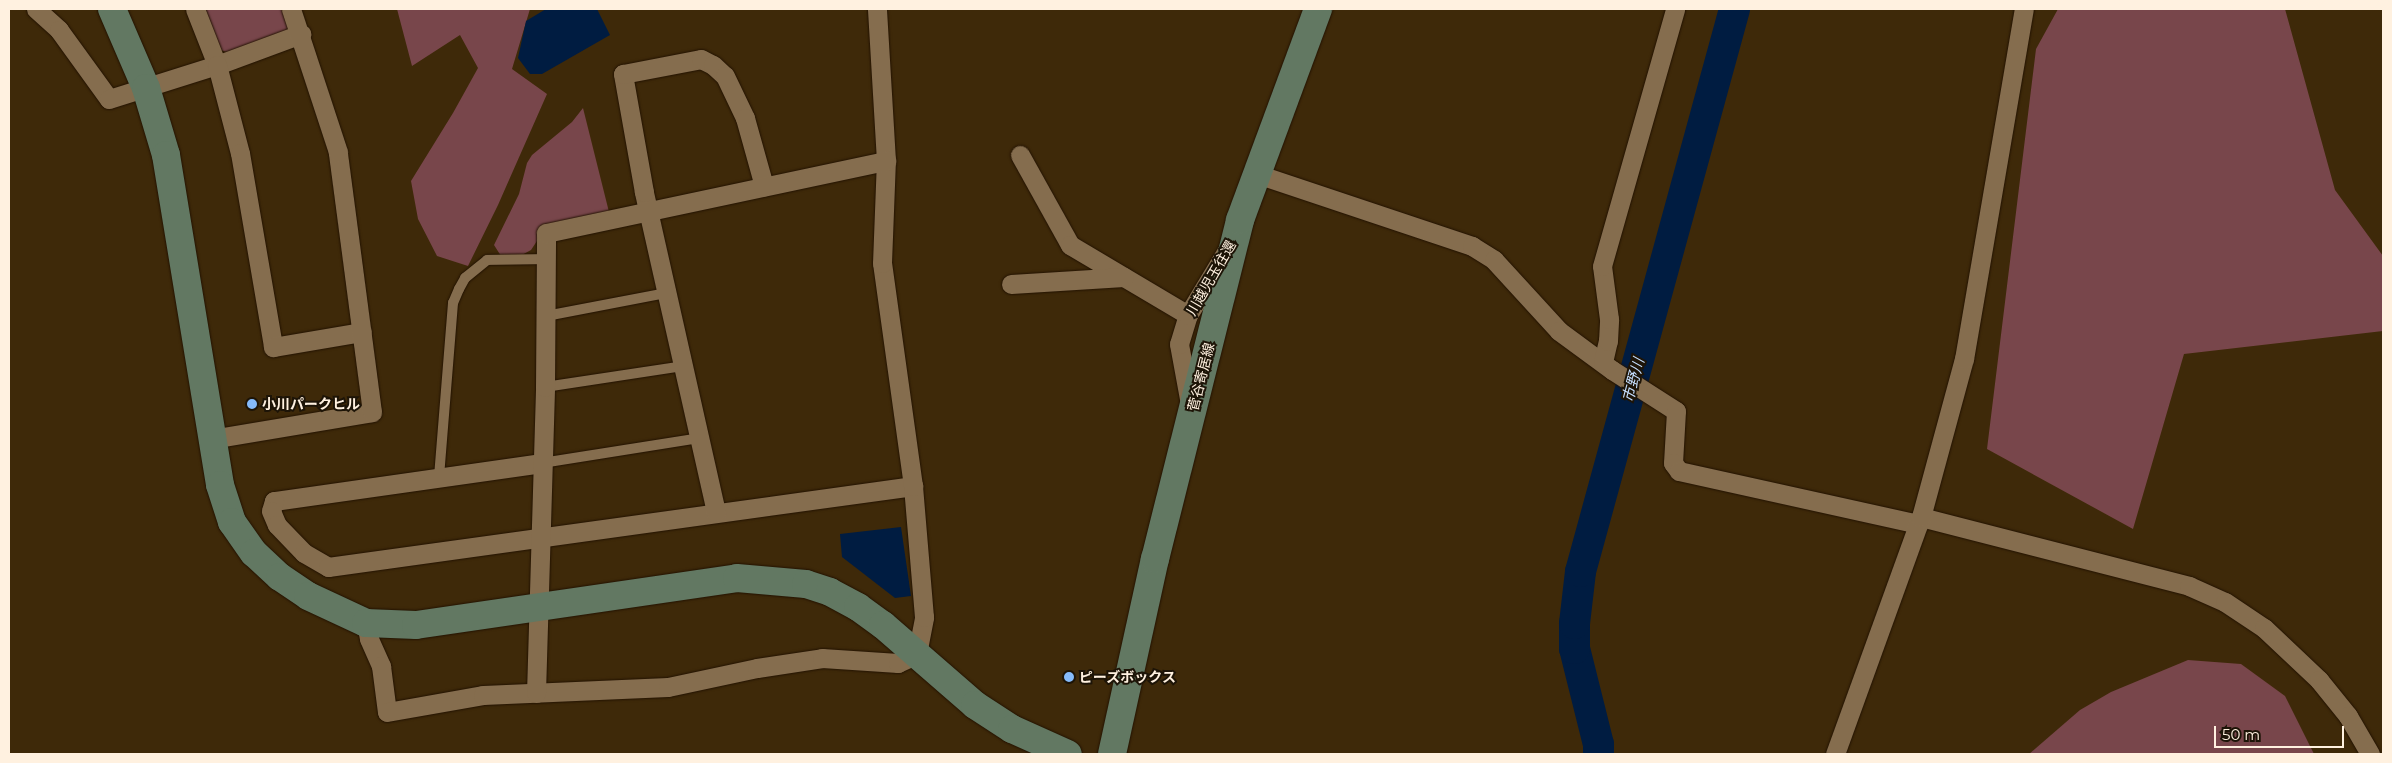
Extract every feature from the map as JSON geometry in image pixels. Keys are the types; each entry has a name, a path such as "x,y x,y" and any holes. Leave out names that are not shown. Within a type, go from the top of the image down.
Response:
{"street":[{"path":"36,9 59,30 109,99 217,65 301,34"},
{"path":"112,9 146,88 166,155 220,485 232,522 254,553 280,577 308,596 366,623 416,625 737,578 806,584 830,592 858,607 917,654 975,705 1012,729 1068,754"},
{"path":"195,9 217,65 240,153 273,347 362,332"},
{"path":"211,439 372,412 338,152 301,34 291,9"},
{"path":"877,9 886,161 882,263 913,486 924,617 917,654"},
{"name":"菅谷寄居線","path":"1112,754 1155,559 1238,232 1257,174 1318,9"},
{"path":"1607,366 1609,319 1602,266 1675,9"},
{"path":"1835,754 1919,520 1964,359 2024,9"},
{"path":"716,512 667,293 623,74 701,59 713,65 725,76 745,118 764,186"},
{"path":"1020,155 1070,245 1188,315"},
{"path":"536,693 540,608 539,538 545,387 546,233 886,161"},
{"path":"1257,174 1472,246 1494,260 1559,331 1607,366 1676,411 1673,463 1679,471 1919,520 2189,586 2225,602 2264,628 2319,680 2348,716 2370,754"},
{"name":"川越児玉往還","path":"1192,414 1180,344 1188,315 1238,232"},
{"path":"1011,284 1124,277"},
{"path":"542,463 274,501 270,511 277,525 304,553 328,567 913,486"},
{"path":"366,623 369,639 381,666 388,712 483,695 668,687 757,668 822,658 898,663 917,654"}],"lane":[{"path":"439,477 453,303 459,289 465,278 487,260 546,259"},
{"path":"546,316 667,293"},
{"path":"545,387 684,366"},
{"path":"542,463 699,438"}],"shaded area":[{"path":"203,9 286,9 292,26 286,35 227,52 220,50"},
{"path":"397,9 530,9 512,69 547,94 498,205 468,266 437,256 418,219 411,181 478,68 460,35 412,66"},
{"path":"2058,9 2285,9 2335,190 2383,256 2383,331 2184,354 2133,529 1987,449 2036,49"},
{"path":"583,108 609,212 539,238 531,250 520,256 501,256 494,245 519,194 527,163 532,155 572,122"},
{"path":"2188,660 2241,664 2285,696 2314,754 2029,754 2080,710 2111,692"}],"water":[{"path":"546,9 597,9 610,35 542,74 530,74 518,58 526,21"},
{"path":"901,527 911,596 895,598 842,557 840,534"}],"waterway":[{"name":"市野川","path":"1598,754 1598,744 1574,648 1574,623 1580,571 1734,9"}],"place":[{"name":"小川パークヒル","path":"252,404"},
{"name":"ピーズボックス","path":"1069,677"}]}
